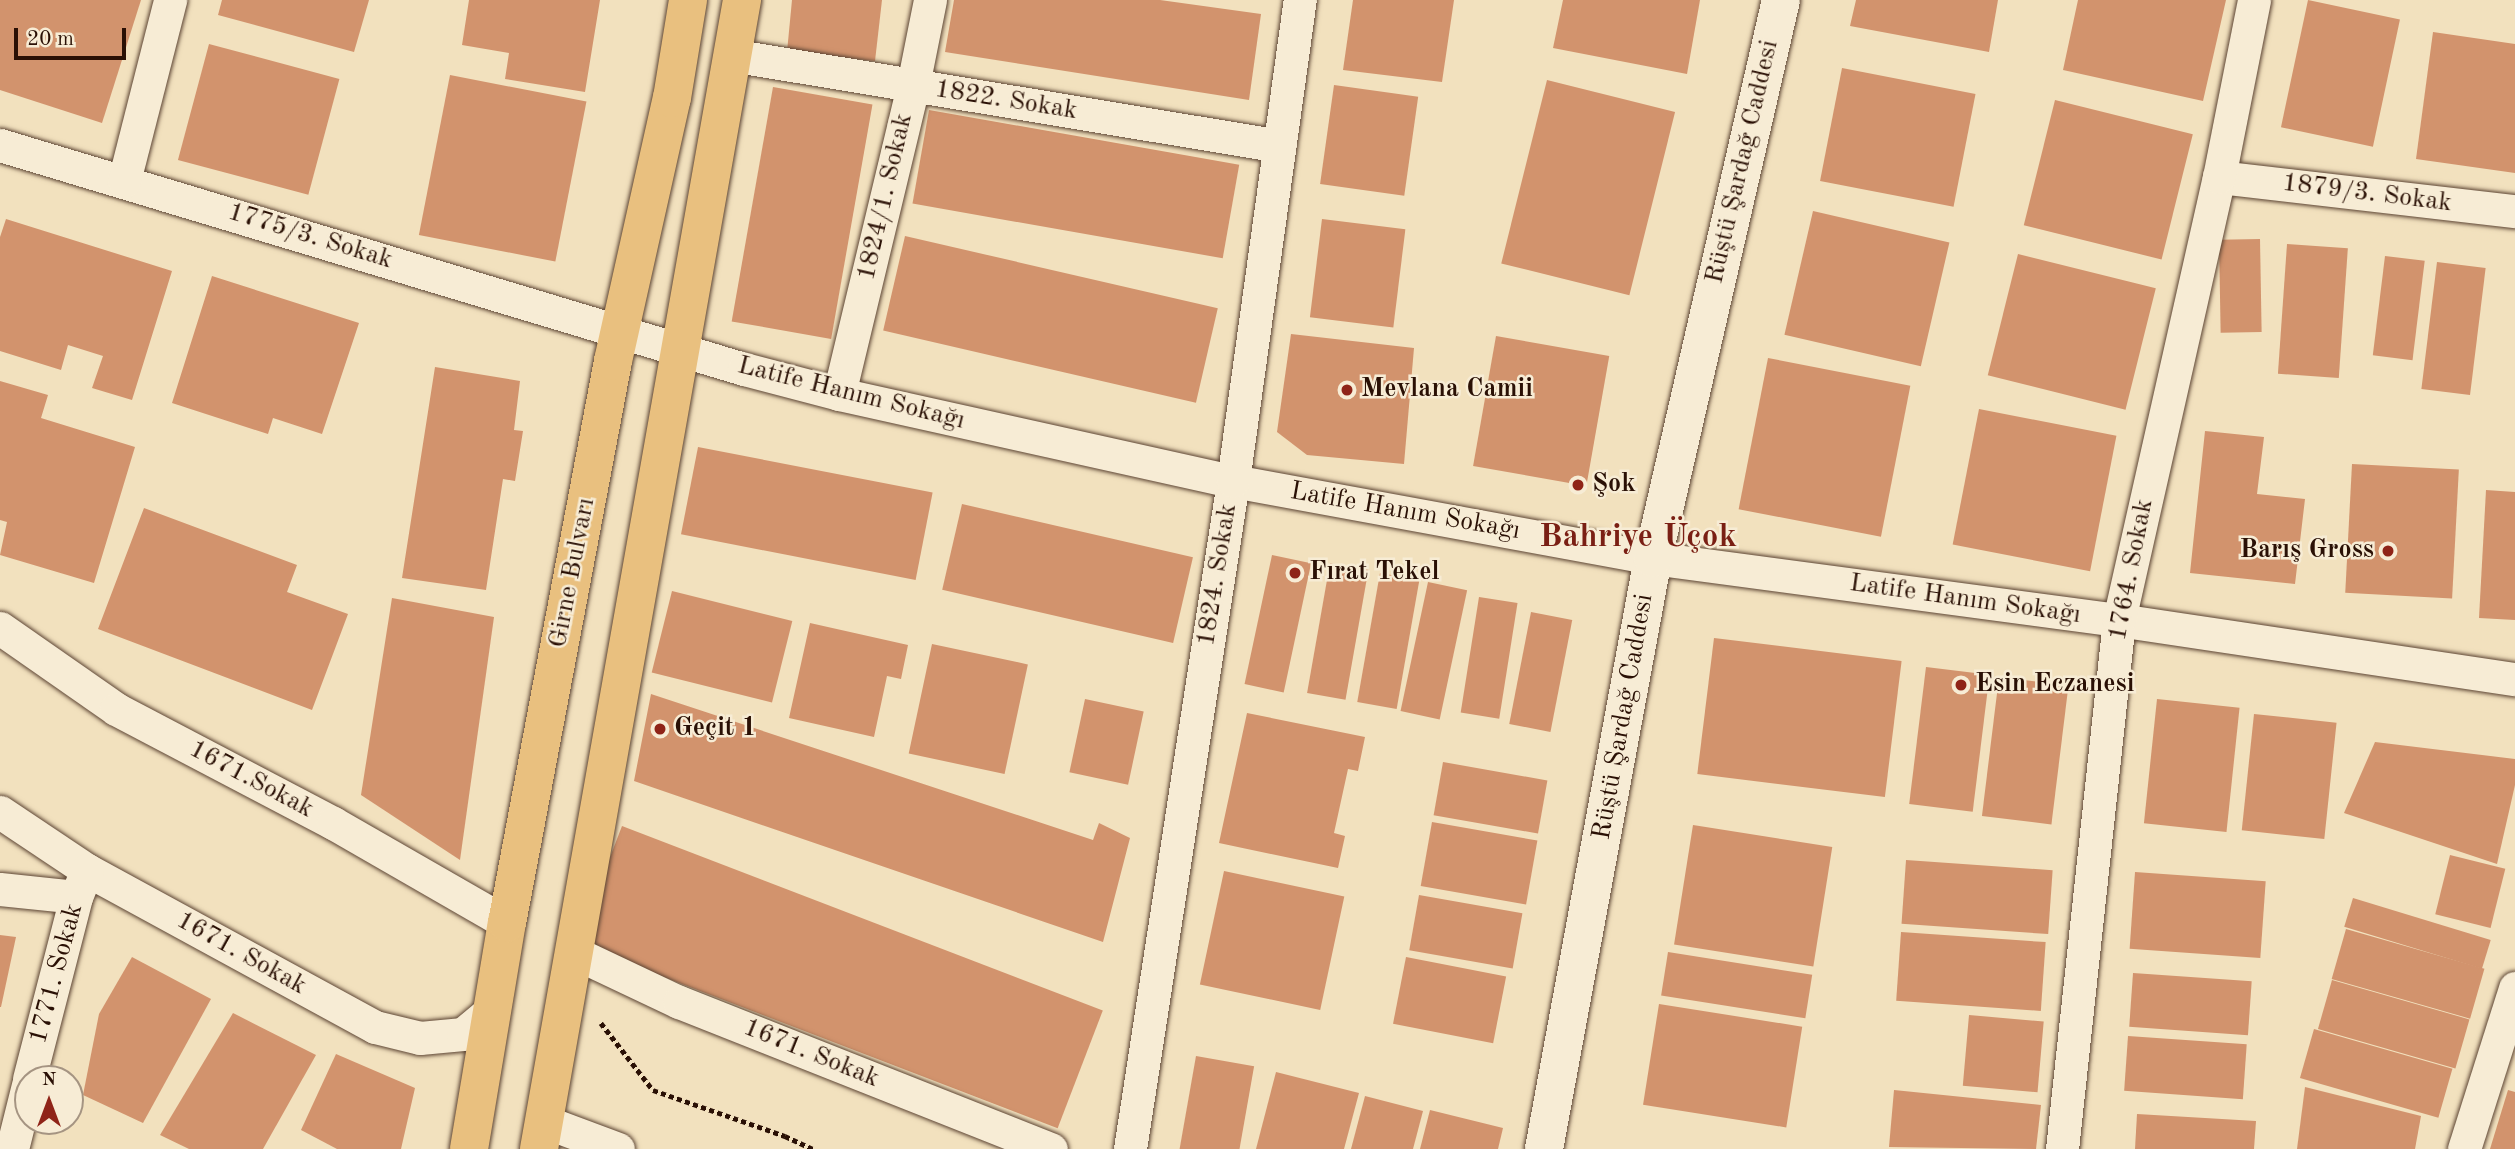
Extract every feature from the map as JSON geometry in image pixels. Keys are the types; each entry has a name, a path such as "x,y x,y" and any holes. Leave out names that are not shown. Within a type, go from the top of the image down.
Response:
{"main road":[{"name":"Girne Bulvarı","path":"469,1149 507,923 619,332 672,98 688,0"},
{"path":"541,1135 742,0"}],"street":[{"path":"124,181 170,0"},
{"name":"1824/1. Sokak","path":"839,394 913,85 930,0"},
{"name":"1824. Sokak","path":"1130,1149 1233,481 1300,0"},
{"name":"Rüştü Şardağ Caddesi","path":"1544,1149 1653,558 1781,0"},
{"name":"1764. Sokak","path":"2062,1149 2119,620 2219,177 2254,0"},
{"name":"1822. Sokak","path":"731,55 1280,146"},
{"name":"1775/3. Sokak","path":"0,145 678,350"},
{"name":"1879/3. Sokak","path":"2219,177 2515,211"},
{"name":"Latife Hanım Sokağı","path":"678,350 839,394 1233,481 1653,558 2119,620 2515,679"},
{"name":"1671.Sokak","path":"0,628 116,709 333,823 507,923"},
{"name":"1671. Sokak","path":"0,812 81,883 374,1027 420,1038 463,1034 492,1010"},
{"path":"0,889 81,883"},
{"name":"1771. Sokak","path":"33,1065 81,883"},
{"name":"1671. Sokak","path":"570,966 679,1002 1051,1149"},
{"path":"2464,1149 2515,988"},
{"path":"541,1135 618,1149"}],"path":[{"path":"570,966 653,1090 785,1136 813,1149"}],"building":[{"path":"0,0 141,0 102,123 0,90"},
{"path":"222,0 369,0 354,52 218,15"},
{"path":"469,0 600,0 585,92 505,79 509,53 462,45"},
{"path":"792,0 882,0 875,61 787,52"},
{"path":"954,0 1160,0 1261,14 1249,100 945,52"},
{"path":"1353,0 1454,0 1442,82 1343,70"},
{"path":"1563,0 1700,0 1687,74 1553,48"},
{"path":"1856,0 1998,0 1989,52 1850,26"},
{"path":"2078,0 2226,0 2203,101 2063,70"},
{"path":"2308,0 2400,20 2373,147 2281,127"},
{"path":"2433,32 2515,44 2515,173 2416,159"},
{"path":"209,44 339,79 308,195 178,160"},
{"path":"1842,68 1976,94 1954,207 1820,181"},
{"path":"450,75 586,102 555,262 419,235"},
{"path":"1547,80 1675,112 1629,295 1501,263"},
{"path":"1334,85 1418,97 1404,196 1320,184"},
{"path":"773,87 872,105 831,339 732,321"},
{"path":"2055,100 2193,134 2162,260 2024,225"},
{"path":"929,110 1239,165 1223,258 913,204"},
{"path":"1813,211 1949,242 1921,366 1784,335"},
{"path":"6,219 172,271 132,400 92,388 103,356 68,345 61,370 0,351 0,237"},
{"path":"1322,219 1405,229 1393,327 1310,317"},
{"path":"905,236 1218,308 1196,403 883,331"},
{"path":"2260,239 2262,332 2221,333 2219,240"},
{"path":"2287,244 2348,248 2339,378 2278,374"},
{"path":"2018,254 2156,288 2126,410 1988,375"},
{"path":"2385,256 2425,261 2413,360 2373,355"},
{"path":"2437,262 2486,268 2470,395 2421,389"},
{"path":"212,276 359,323 322,434 273,418 268,434 172,403"},
{"name":"Mevlana Camii","path":"1291,334 1414,348 1404,464 1307,455 1277,432"},
{"path":"1496,336 1609,356 1586,486 1473,466"},
{"path":"1768,358 1910,386 1881,537 1739,509"},
{"path":"435,367 520,381 514,430 523,431 515,481 503,479 486,590 402,578"},
{"path":"0,381 48,395 41,418 135,447 94,583 0,555 7,522 0,520"},
{"path":"1979,409 2116,436 2090,571 1953,544"},
{"path":"2205,431 2264,437 2257,494 2305,499 2295,584 2190,573"},
{"path":"698,447 933,493 916,580 681,534"},
{"path":"2352,464 2459,470 2452,598 2345,593"},
{"path":"2486,490 2515,492 2515,620 2479,618"},
{"path":"962,504 1193,557 1173,643 942,590"},
{"path":"144,508 297,565 287,592 348,614 312,710 98,629"},
{"path":"1272,555 1311,563 1284,692 1245,684"},
{"path":"1330,563 1368,570 1345,700 1307,693"},
{"path":"1380,573 1419,580 1397,709 1357,702"},
{"path":"1428,582 1467,590 1440,719 1401,711"},
{"path":"672,591 792,621 772,703 652,673"},
{"path":"1479,597 1518,603 1499,719 1461,713"},
{"path":"392,598 494,617 460,860 361,795"},
{"path":"1531,612 1572,620 1550,732 1509,724"},
{"path":"810,623 908,645 901,679 887,676 874,737 789,718"},
{"path":"1714,638 1902,661 1885,797 1697,774"},
{"path":"932,644 1028,664 1005,774 909,754"},
{"path":"1926,667 1990,675 1973,812 1909,804"},
{"path":"1999,677 2068,686 2051,824 1982,816"},
{"path":"651,694 1093,840 1099,823 1130,838 1103,942 634,781"},
{"path":"1085,699 1144,711 1128,785 1069,772"},
{"path":"2157,699 2240,708 2226,832 2144,823"},
{"path":"1247,713 1365,737 1358,771 1348,769 1334,833 1345,836 1338,868 1219,843"},
{"path":"2254,714 2337,723 2324,839 2242,830"},
{"path":"2375,742 2515,759 2515,785 2497,864 2344,813"},
{"path":"1443,762 1547,780 1538,834 1434,815"},
{"path":"1432,822 1537,841 1526,905 1421,886"},
{"path":"1693,825 1832,847 1813,967 1674,945"},
{"path":"622,826 1103,1011 1058,1128 577,944"},
{"path":"2450,855 2505,869 2491,928 2435,914"},
{"path":"1906,860 2053,870 2048,934 1902,924"},
{"path":"1224,871 1344,897 1320,1010 1200,984"},
{"path":"2135,872 2266,881 2260,958 2130,949"},
{"path":"1419,895 1522,913 1513,968 1409,950"},
{"path":"2353,898 2491,940 2482,969 2344,927"},
{"path":"2346,929 2484,969 2470,1019 2332,979"},
{"path":"1901,932 2046,942 2041,1011 1896,1001"},
{"path":"0,935 16,937 1,1007 0,1007"},
{"path":"1668,952 1812,975 1805,1018 1661,995"},
{"path":"132,957 211,999 143,1123 84,1095 99,1014"},
{"path":"1406,957 1506,976 1493,1043 1393,1024"},
{"path":"2133,973 2252,981 2248,1035 2129,1027"},
{"path":"2332,980 2469,1019 2455,1068 2318,1029"},
{"path":"1659,1004 1802,1027 1786,1127 1643,1105"},
{"path":"233,1013 316,1055 263,1149 189,1149 160,1135"},
{"path":"1969,1015 2044,1022 2038,1092 1963,1086"},
{"path":"2314,1029 2452,1069 2438,1118 2300,1078"},
{"path":"2128,1036 2247,1044 2243,1099 2124,1091"},
{"path":"336,1054 415,1088 401,1149 337,1149 301,1130"},
{"path":"1196,1056 1254,1066 1240,1149 1180,1149"},
{"path":"1276,1072 1359,1093 1344,1149 1256,1149"},
{"path":"2305,1087 2421,1116 2415,1149 2297,1149"},
{"path":"1894,1090 2041,1105 2036,1149 1889,1147"},
{"path":"2508,1090 2515,1092 2515,1149 2490,1149"},
{"path":"1365,1096 1423,1111 1413,1149 1351,1149"},
{"path":"1430,1110 1503,1128 1498,1149 1420,1149"},
{"path":"2137,1114 2256,1121 2254,1149 2135,1149"}],"place":[{"name":"Mevlana Camii","path":"1347,390"},
{"name":"Şok","path":"1578,485"},
{"name":"Barış Gross","path":"2388,551"},
{"name":"Fırat Tekel","path":"1295,573"},
{"name":"Esin Eczanesi","path":"1961,685"},
{"name":"Geçit 1","path":"660,729"}],"district":[{"name":"Bahriye Üçok","path":"1638,538"}]}
